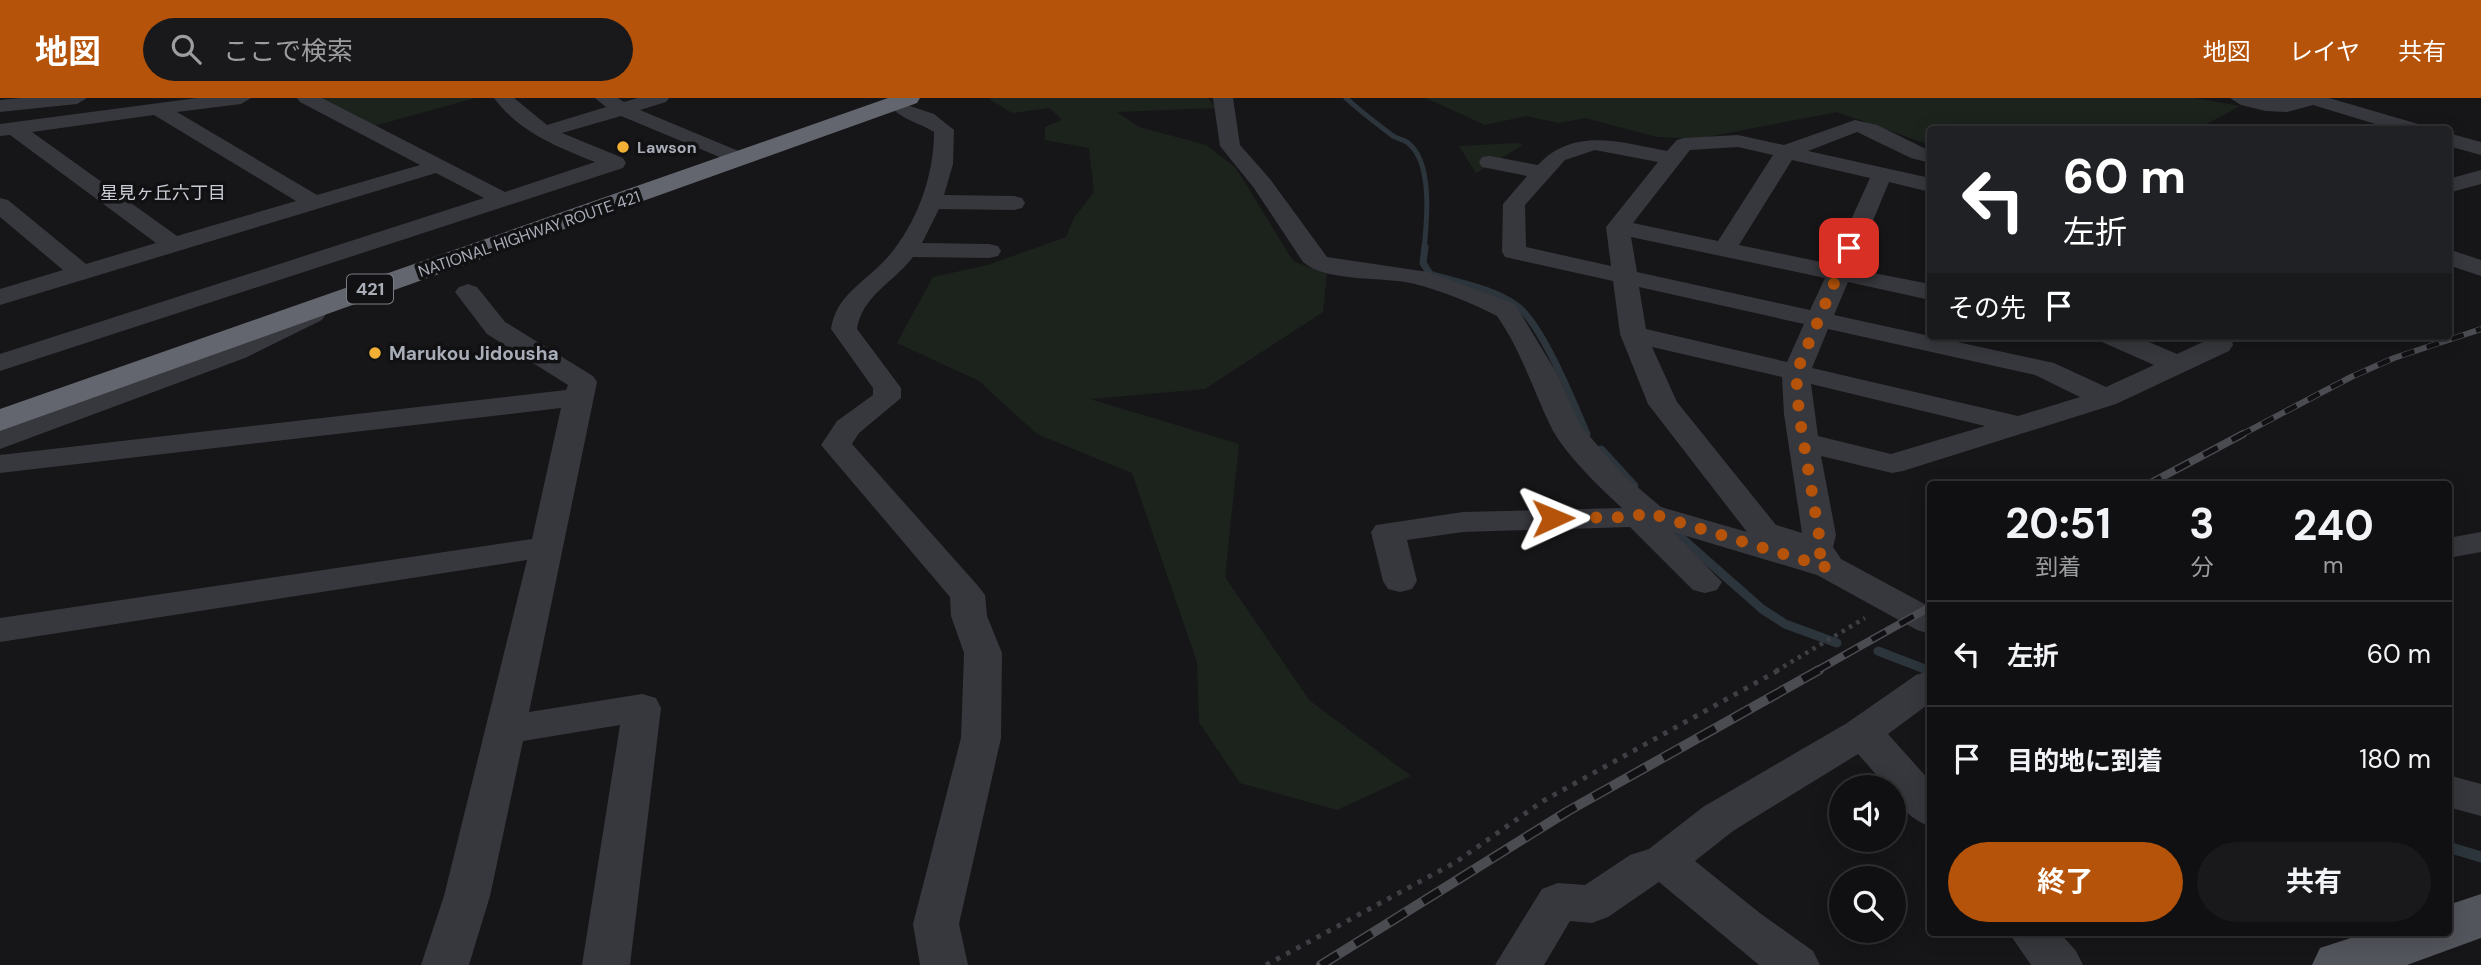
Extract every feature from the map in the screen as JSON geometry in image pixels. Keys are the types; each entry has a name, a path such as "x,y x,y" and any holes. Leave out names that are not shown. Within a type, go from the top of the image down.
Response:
{"highway":[{"name":"NATIONAL HIGHWAY ROUTE 421","path":"0,421 741,159 906,104 941,98"}],"main road":[{"path":"2452,927 2481,916"},
{"path":"2339,965 2425,936"}],"street":[{"path":"0,106 77,98"},
{"path":"8,130 241,98"},
{"path":"307,98 504,200"},
{"path":"0,363 615,163 547,131 516,111 504,98"},
{"path":"547,131 613,103 659,98"},
{"path":"1223,98 1230,146 1262,184 1312,257 1319,263 1419,277 1479,297 1506,310 1542,372 1567,429 1611,481 1705,582"},
{"path":"2240,98 2267,105 2300,103 2312,99 2404,126"},
{"path":"613,103 741,159"},
{"path":"906,104 944,130 946,145 941,170 919,228 905,250 895,264 850,308 844,329 887,388 887,398 848,428 836,445 967,595 969,616 983,653 981,738 936,924 944,965"},
{"path":"159,110 314,203"},
{"path":"1726,249 1786,152 1855,126 1870,129 1918,154 1927,156"},
{"path":"8,130 174,246"},
{"path":"2452,140 2481,149"},
{"path":"1927,184 1738,141 1684,144 1618,228 1633,334 1663,404 1737,501 1764,532 1823,557 1927,620"},
{"path":"1671,158 1594,144 1558,156 1514,204 1514,252 2044,369 2106,398"},
{"path":"1490,162 1543,173"},
{"path":"0,297 438,166"},
{"path":"1823,557 1804,442 1796,373 1882,174"},
{"path":"2452,185 2481,177"},
{"path":"929,201 1014,203"},
{"path":"0,205 82,273"},
{"path":"1618,228 1927,291"},
{"path":"905,250 989,251"},
{"path":"2452,258 2481,269"},
{"path":"445,965 467,896 583,382 496,328 468,292"},
{"path":"0,440 235,352 340,300"},
{"path":"1633,334 2016,424"},
{"path":"2121,340 2178,365"},
{"path":"1804,442 1892,464 2106,398 2219,345 2218,340"},
{"path":"0,464 578,397"},
{"path":"1400,581 1388,532 1463,522 1644,514 1823,557"},
{"path":"2452,547 2481,542"},
{"path":"0,630 547,547"},
{"path":"1519,965 1558,902 1592,904 1646,867 1664,861 1718,819 1861,733 1927,686"},
{"path":"504,730 642,708 606,965"},
{"path":"1861,733 1884,754 1927,806"},
{"path":"2452,792 2481,800"},
{"path":"1664,861 1713,898 1769,948 1796,965"},
{"path":"2035,936 2059,965"}],"path":[{"path":"1266,965 1457,862 1543,801 1815,649 1837,633"}],"shaded area":[{"path":"320,98 475,98 374,126"},
{"path":"1208,98 1216,108 1117,112 1139,127 1206,145 1236,168 1293,261 1327,274 1323,312 1205,389 1090,399 1239,444 1225,577 1309,700 1411,776 1337,810 1240,783 1199,722 1197,662 1132,473 1037,434 979,381 897,343 933,277 988,265 1066,237 1074,218 1094,192 1089,148 1045,140 1045,127 1062,120 1050,108 1012,113 989,99"},
{"path":"1426,98 2195,98 2240,106 2203,126 1927,126 1927,144 1837,112 1696,139 1657,137 1585,118 1559,123 1526,116 1485,125"},
{"path":"1523,145 1476,173 1459,146"}],"waterway":[{"path":"1346,98 1416,152 1425,178 1424,249"},
{"path":"1425,247 1423,263 1430,274 1497,295 1527,315 1547,346 1587,434"},
{"path":"1601,450 1634,486"},
{"path":"1668,526 1762,609 1785,624 1837,643"},
{"path":"1878,651 1927,670"},
{"path":"2452,848 2481,857"}],"railway":[{"path":"2452,339 2481,329"},
{"path":"2239,436 2351,377 2394,358 2448,340"},
{"path":"2155,481 2243,434"},
{"path":"1816,671 1927,609"},
{"path":"1321,965 1568,811 1819,670"}],"place":[{"name":"Lawson","path":"623,147"},
{"name":"Marukou Jidousha","path":"375,353"}],"district":[{"name":"星見ヶ丘六丁目","path":"163,193"}],"route":[{"path":"1553,518 1634,517 1646,512 1829,568 1816,547 1819,535 1799,414 1796,373 1849,248"}]}
